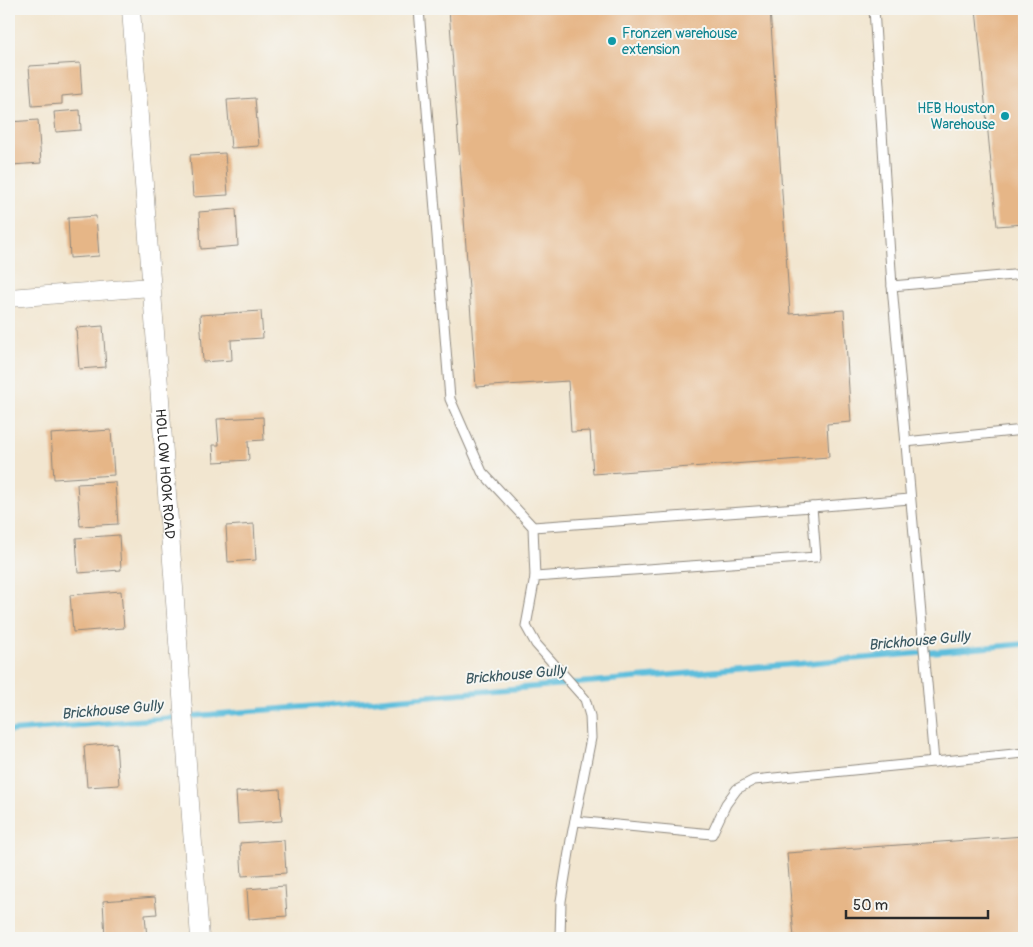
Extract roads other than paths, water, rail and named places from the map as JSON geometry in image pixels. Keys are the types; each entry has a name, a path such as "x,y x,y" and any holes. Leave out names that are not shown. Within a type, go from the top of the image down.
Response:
{"street":[{"name":"HOLLOW HOOK ROAD","path":"131,9 200,938"},
{"path":"9,298 152,287"}],"lane":[{"path":"419,9 450,399 482,472 533,527 535,577 526,626 536,644 584,699 590,716 591,738 561,901 560,938"},
{"path":"874,9 892,286 934,762"},
{"path":"892,286 1024,274"},
{"path":"905,442 1024,430"},
{"path":"533,527 812,508 910,499"},
{"path":"535,577 816,557 812,508"},
{"path":"575,821 712,834 726,804 737,789 754,780 1024,753"}],"waterway":[{"name":"Brickhouse Gully","path":"9,731 1024,644"}],"place":[{"name":"Fronzen warehouse extension","path":"612,41"},
{"name":"HEB Houston Warehouse","path":"1005,116"}]}
